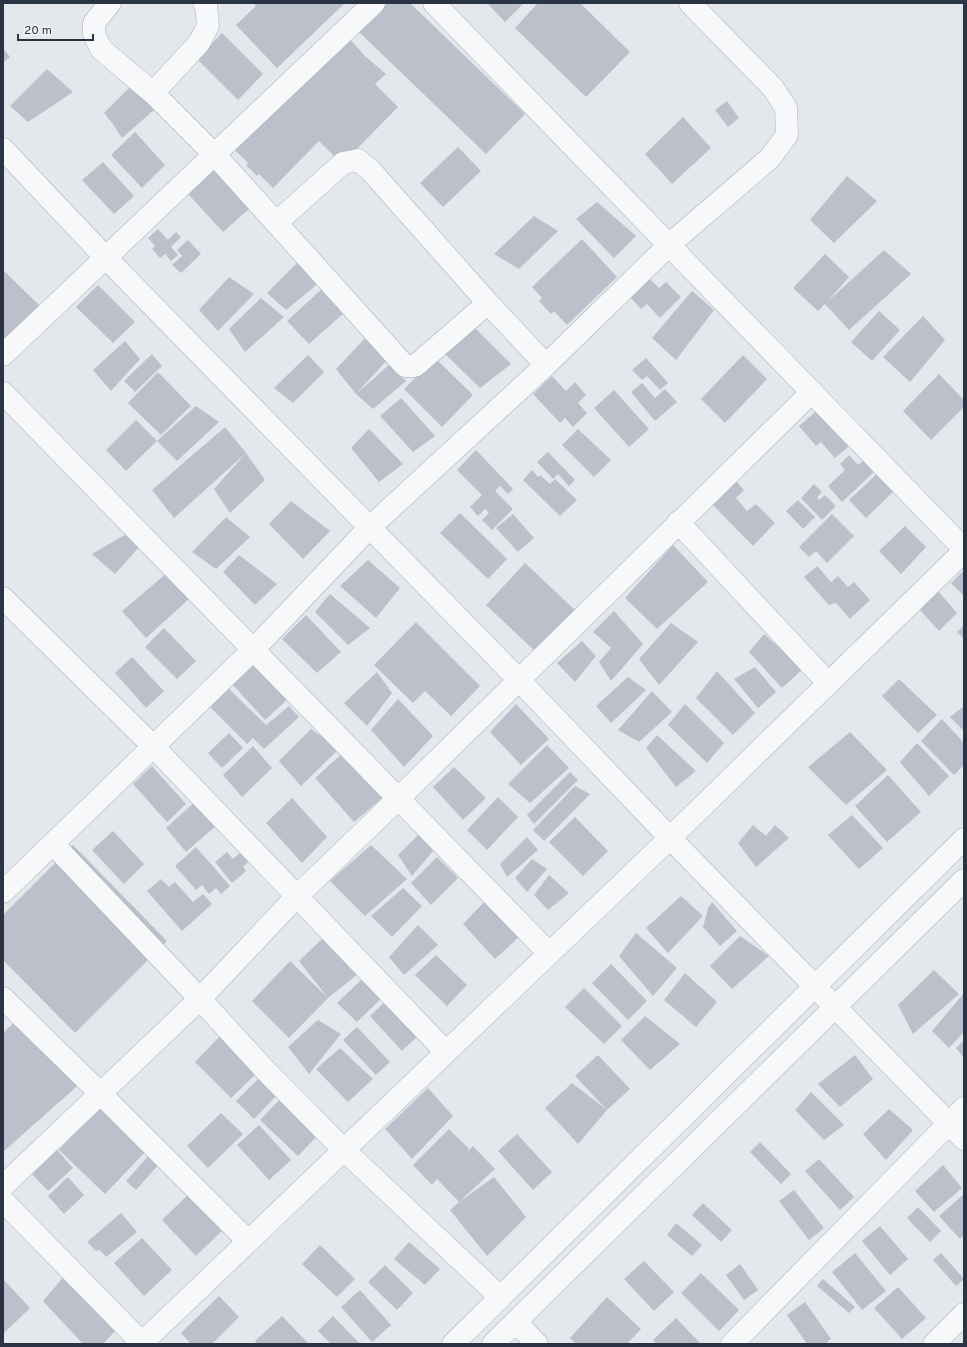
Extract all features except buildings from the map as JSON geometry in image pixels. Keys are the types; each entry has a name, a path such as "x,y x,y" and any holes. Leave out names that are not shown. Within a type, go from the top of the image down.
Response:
{"street":[{"path":"110,3 94,23 94,34 101,49 153,93 215,155 405,366 414,366 488,303"},
{"path":"153,93 200,43 208,26 206,5 204,3"},
{"path":"3,355 374,3"},
{"path":"3,1201 142,1344 670,838 964,550 670,244 434,3"},
{"path":"3,892 254,649 369,528 546,365 670,244 770,158 787,135 786,108 773,88 690,3"},
{"path":"3,149 106,258 519,680 670,838 964,1139"},
{"path":"276,223 343,163 358,160 371,171 488,303 546,365"},
{"path":"3,1186 200,999 296,896 399,798 678,522 812,392"},
{"path":"3,393 549,953"},
{"path":"678,522 828,683"},
{"path":"3,598 153,746 446,1052"},
{"path":"453,1344 964,839"},
{"path":"53,844 266,1071 344,1150 500,1298"},
{"path":"493,1344 964,880"},
{"path":"3,998 248,1241"},
{"path":"732,1344 964,1108"},
{"path":"934,1344 964,1314"},
{"path":"516,1322 537,1344"}]}
